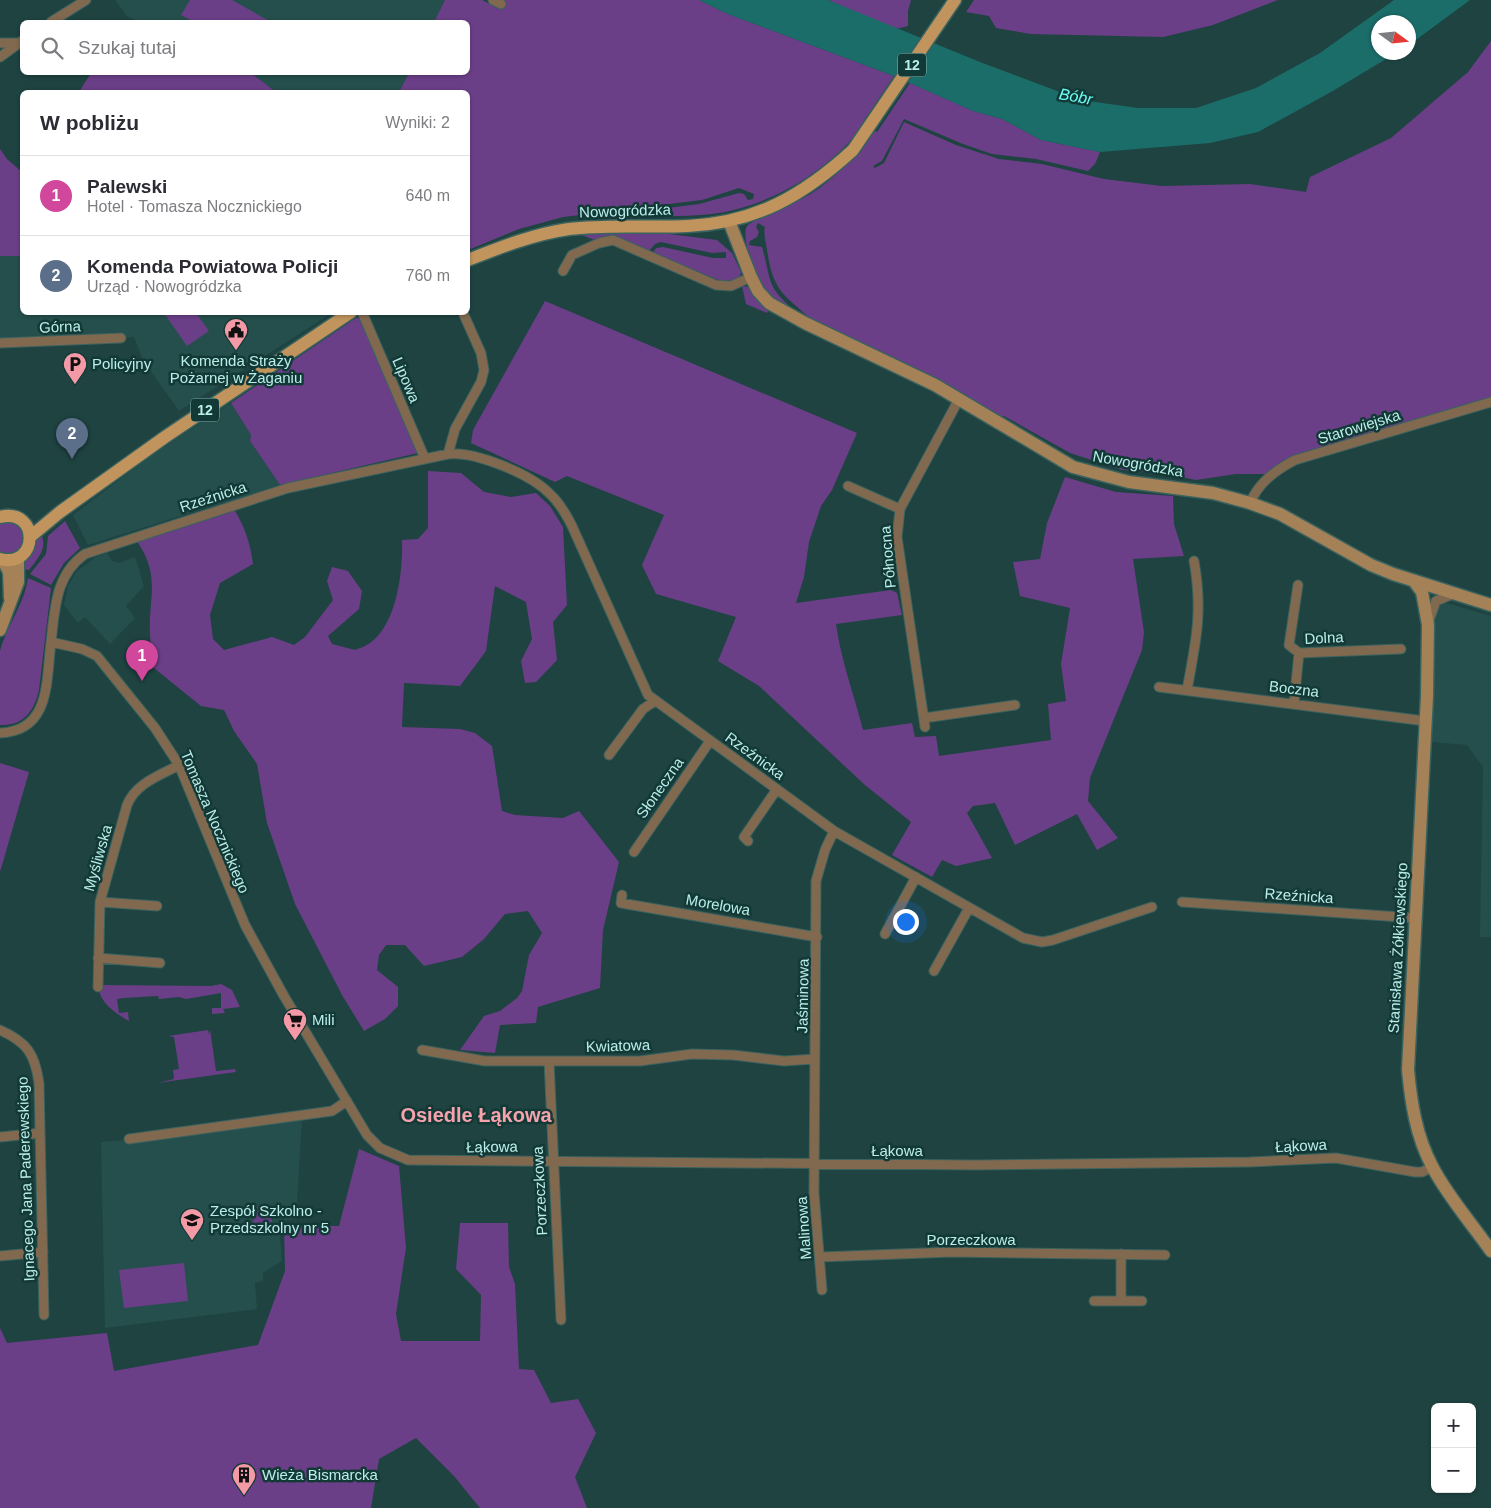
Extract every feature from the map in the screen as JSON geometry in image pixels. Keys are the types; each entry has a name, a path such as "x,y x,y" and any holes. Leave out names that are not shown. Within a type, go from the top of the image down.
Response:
{"main road":[{"name":"12","path":"728,221 770,208 801,191 853,150 955,0"},
{"name":"Nowogródzka","path":"470,259 521,240 554,232 605,226 689,226 728,221 751,277 758,291 768,303 958,399 1050,455 1077,468 1129,482 1213,493 1250,503 1280,514 1371,565 1414,581 1491,605"},
{"name":"12","path":"18,558 27,549 30,537 60,512 165,437 348,315"},
{"name":"12","path":"2,515 22,520 36,520 60,512"},
{"path":"22,520 28,528 30,537"},
{"path":"0,630 18,582 18,558 2,559 9,572 10,603"},
{"name":"Stanisława Żółkiewskiego","path":"1414,581 1422,592 1428,625 1426,721 1408,1070 1415,1120 1432,1166 1491,1250"}],"street":[{"path":"54,20 86,0"},
{"path":"20,42 0,42 1,56 20,43"},
{"name":"Nowogródzka","path":"563,271 572,255 599,243 613,240 716,285 730,286 751,277"},
{"name":"Lipowa","path":"363,315 425,459"},
{"path":"448,454 455,429 481,382 484,370 481,353 464,315"},
{"name":"Górna","path":"0,343 121,338"},
{"name":"Północna","path":"958,399 900,509 897,537 924,722 1015,705"},
{"name":"Starowiejska","path":"1250,503 1265,481 1280,468 1295,460 1491,402"},
{"name":"Rzeźnicka","path":"51,642 63,577 69,568 85,554 288,488 448,454 465,453 489,461 533,481 558,501 572,526 648,694 834,831 1016,935 1042,942 1152,907"},
{"path":"848,486 900,509"},
{"path":"1187,690 1199,624 1200,593 1194,560"},
{"path":"1298,585 1289,645 1299,652"},
{"name":"Stanisława Żółkiewskiego","path":"1428,625 1436,601 1453,594"},
{"path":"0,733 13,732 25,728 40,711 44,697 51,642"},
{"name":"Tomasza Nocznickiego","path":"51,642 82,649 97,656 155,728 178,765 245,925 367,1135"},
{"name":"Dolna","path":"1294,703 1299,652 1401,649"},
{"name":"Boczna","path":"1159,687 1426,721"},
{"path":"609,755 642,709 655,701"},
{"name":"Słoneczna","path":"634,852 710,741"},
{"name":"Myśliwska","path":"98,987 100,902 132,793 140,786 178,765"},
{"path":"748,841 744,837 777,789"},
{"name":"Jaśminowa","path":"814,1164 816,881 834,831"},
{"path":"885,934 916,878"},
{"name":"Morelowa","path":"622,895 621,903 817,937"},
{"path":"100,902 157,906"},
{"name":"Rzeźnicka","path":"1182,902 1415,918"},
{"path":"934,971 969,908"},
{"path":"98,958 160,963"},
{"name":"Ignacego Jana Paderewskiego","path":"0,1030 17,1038 28,1049 36,1066 39,1083 44,1315"},
{"name":"Kwiatowa","path":"422,1050 485,1061 640,1061 692,1054 733,1055 784,1061 815,1059"},
{"name":"Porzeczkowa","path":"549,1061 552,1160 561,1320"},
{"path":"129,1139 325,1112 347,1101"},
{"path":"0,1137 40,1133"},
{"name":"Łąkowa","path":"367,1135 380,1148 408,1160 814,1164 1189,1163 1336,1158 1415,1172 1422,1172 1432,1166"},
{"name":"Malinowa","path":"814,1164 822,1290"},
{"path":"0,1256 43,1252"},
{"name":"Porzeczkowa","path":"820,1257 952,1252 1165,1255"},
{"path":"1121,1254 1121,1301"},
{"path":"1094,1301 1142,1301"}],"shaded area":[{"path":"115,0 445,0 435,20 135,20 127,16"},
{"path":"190,0 232,0 267,20 190,20 181,15"},
{"path":"445,0 482,0 500,9 503,0 699,0 728,14 894,76 863,122 864,125 834,157 797,184 756,203 712,214 605,216 699,204 739,193 744,194 748,200 753,199 754,194 739,188 702,200 563,217 519,229 470,249 470,90 400,90 408,75 470,75 470,20 435,20"},
{"path":"828,0 911,0 908,11 908,26 896,29"},
{"path":"974,0 1278,0 1213,25 1163,37 1031,34 996,28 989,16 966,12"},
{"path":"1491,41 1491,405 1282,468 1268,477 1263,474 1236,474 1196,480 1172,475 1123,470 1070,453 1004,416 1000,418 812,320 781,291 776,283 769,264 764,235 765,227 758,223 756,227 759,232 757,237 750,241 749,245 762,247 774,288 794,310 778,302 765,291 750,259 745,232 747,226 819,189 853,158 875,131 877,132 910,83 973,111 1002,119 1041,140 1100,152 1095,164 1088,171 1036,159 992,154 904,119 882,161 873,166 875,168 884,163 904,122 956,145 999,159 1042,164 1104,179 1162,186 1250,184 1306,192 1310,177 1391,138 1468,72"},
{"path":"90,75 254,75 273,90 80,90"},
{"path":"254,75 408,75 400,90 273,90"},
{"path":"0,149 7,159 20,170 20,256 0,256"},
{"path":"645,231 717,240 732,253 741,272 740,276 732,281 721,281 653,253 656,248 663,247 713,258 726,258 726,252 712,253 661,242 655,244 649,251 621,239 597,241 579,234"},
{"path":"0,256 20,256 20,315 329,315 179,411 143,360 134,337 0,343"},
{"path":"742,286 748,287 769,309 767,313 746,304"},
{"path":"545,301 857,433 832,490 821,506 809,542 804,577 796,603 891,590 897,593 902,615 836,624 844,664 863,730 912,723 915,737 936,736 939,756 1051,740 1048,704 1066,701 1061,664 1070,608 1020,596 1013,562 1040,559 1047,523 1065,477 1116,492 1173,496 1174,524 1184,556 1133,559 1144,632 1142,650 1090,778 1088,801 1118,838 1097,850 1077,814 1015,845 995,803 973,806 967,813 992,858 956,866 942,860 932,877 892,855 911,822 865,785 759,686 718,661 736,617 656,594 642,565 664,515 567,476 555,482 471,443 473,430"},
{"path":"165,315 197,315 209,331 187,346"},
{"path":"356,318 361,318 410,430 418,453 280,485 250,441 251,435 231,403"},
{"path":"231,403 251,435 250,441 280,485 88,545 73,515 152,455"},
{"path":"428,471 461,473 484,492 511,497 536,493 550,506 563,527 567,605 553,622 557,660 536,682 525,683 521,661 532,639 526,602 495,586 486,651 460,686 404,683 402,727 460,729 475,733 492,746 502,811 515,815 563,818 579,811 619,862 603,930 600,988 538,1007 536,1023 500,1025 495,1053 460,1050 484,1016 500,1011 517,998 522,991 529,955 542,933 528,911 505,914 484,939 462,957 424,966 405,945 386,945 379,955 377,970 398,987 398,1006 385,1019 364,1031 342,995 295,904 267,823 257,764 234,731 224,710 201,706 149,664 139,659 151,645 150,615 152,590 149,565 134,537 232,506 246,534 253,564 220,583 210,615 213,639 224,650 272,637 294,645 305,637 333,600 327,581 332,567 348,571 362,591 359,609 328,636 332,644 355,650 368,644 387,623 392,610 399,581 402,540 418,539 428,528"},
{"path":"7,520 20,524 25,536 22,545 17,551 10,554 0,553 0,522"},
{"path":"65,521 80,548 64,563 51,585 30,574 46,554 48,536"},
{"path":"39,531 43,542 41,552 29,570 21,569"},
{"path":"107,553 112,561 119,563 135,557 144,586 126,606 135,618 110,644 85,617 78,623 64,605 68,586 77,571 96,557"},
{"path":"28,578 51,588 39,690 31,711 27,716 16,723 0,725 0,651 23,597"},
{"path":"1429,598 1491,616 1491,937 1480,937 1483,767 1467,745 1418,741 1421,658"},
{"path":"0,763 29,772 0,872"},
{"path":"221,984 232,990 240,1007 223,1009 225,1013 212,1014 212,1008 221,1008 221,993 186,999 179,997 159,999 158,996 117,999 119,1013 128,1012 129,1021 105,1003 99,987 101,985 211,986"},
{"path":"210,1029 216,1071 235,1069 236,1072 157,1083 174,1079 173,1070 179,1069 174,1037 168,1036 208,1030 209,1035"},
{"name":"Zespół Szkolno - Przedszkolny nr 5","path":"302,1119 296,1219 279,1221 282,1261 263,1273 263,1281 255,1283 257,1309 105,1328 101,1142 152,1138"},
{"path":"359,1149 399,1166 406,1248 396,1314 401,1341 480,1341 481,1295 456,1269 460,1223 508,1223 509,1267 515,1284 519,1369 534,1370 551,1403 578,1399 596,1433 575,1477 587,1508 480,1508 454,1476 416,1438 379,1459 371,1508 0,1508 0,1328 7,1343 107,1333 114,1371 258,1345 285,1271 284,1225 339,1226"},
{"path":"253,1207 267,1207 268,1210 271,1210 272,1224 265,1225 264,1229 255,1229 252,1223 254,1219"},
{"path":"184,1263 188,1301 124,1308 119,1270"}],"water":[{"path":"699,0 828,0 980,62 1081,100 1138,108 1196,108 1256,88 1320,53 1371,16 1371,60 1384,60 1258,132 1210,143 1100,152 1041,140 1002,119 973,111 894,76 728,14"},
{"path":"1394,0 1470,0 1416,40 1416,15 1373,15"}],"place":[{"name":"Komenda Straży Pożarnej w Żaganiu","path":"236,351"},
{"name":"Policyjny","path":"75,385"},
{"name":"Komenda Powiatowa Policji","path":"72,459"},
{"name":"Palewski","path":"142,681"},
{"name":"Mili","path":"295,1041"},
{"name":"Zespół Szkolno - Przedszkolny nr 5","path":"192,1241"},
{"name":"Wieża Bismarcka","path":"244,1496"}],"district":[{"name":"Osiedle Łąkowa","path":"476,1115"}],"water label":[{"name":"Bóbr","path":"1076,96"}]}
